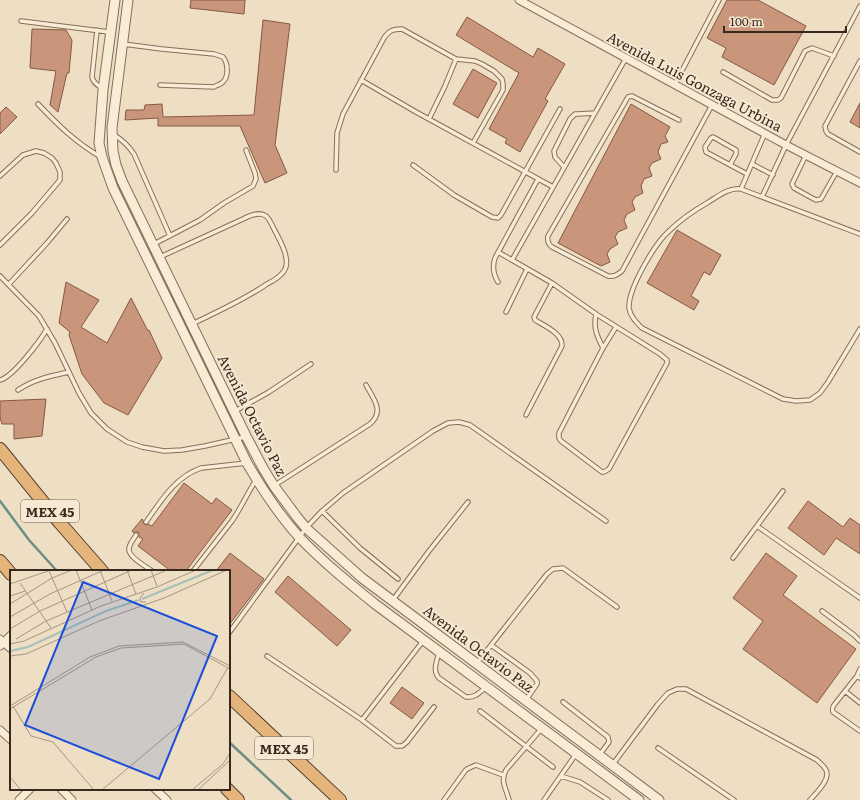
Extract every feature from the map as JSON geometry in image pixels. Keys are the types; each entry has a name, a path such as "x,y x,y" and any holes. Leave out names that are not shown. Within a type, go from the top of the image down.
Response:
{"highway":[{"name":"MEX 45","path":"0,449 101,570"},
{"path":"0,561 10,573"},
{"name":"MEX 45","path":"230,697 340,800"},
{"path":"228,790 238,800"}],"street":[{"name":"Avenida Octavio Paz","path":"114,0 103,90 99,143 102,158 113,188 247,463 272,503 300,537 335,571 364,595 639,800"},
{"name":"Avenida Octavio Paz","path":"128,0 112,128 113,151 116,165 122,181 159,258 262,468 306,528 362,578 659,800"},
{"name":"Avenida Luis Gonzaga Urbina","path":"519,0 786,145 860,183"},
{"path":"10,636 1,642 10,649"},
{"path":"0,730 10,739"},
{"path":"19,800 29,790"},
{"path":"62,790 72,800"},
{"path":"156,790 166,800"}],"lane":[{"path":"675,84 719,0"},
{"path":"762,197 786,145 860,6"},
{"path":"855,15 860,17"},
{"path":"21,21 110,32"},
{"path":"336,170 339,123 384,38 396,29 402,28 456,59 475,61 482,64 499,75 502,79 503,90 473,143"},
{"path":"97,30 92,77 93,81 103,90"},
{"path":"122,44 214,54 223,57 227,63 225,80 214,87 160,85"},
{"path":"723,72 775,100 778,100 781,98 806,51 812,48 834,56"},
{"path":"512,260 626,58"},
{"path":"429,119 456,59"},
{"path":"860,61 825,126 828,134 860,152"},
{"path":"361,80 553,187"},
{"path":"679,120 632,96 628,96 548,236 547,240 549,245 608,276 618,275 622,271 712,105"},
{"path":"38,104 61,128 89,151 102,158"},
{"path":"413,165 454,195 476,208 495,218 501,216 560,109"},
{"path":"564,167 555,157 554,151 570,119 575,114 595,113"},
{"path":"741,189 765,133"},
{"path":"112,134 128,145 134,154 170,236"},
{"path":"730,165 736,154 736,150 713,137 711,138 705,147 706,152 730,165 747,174"},
{"path":"153,244 200,220 254,184 256,179 255,173 246,150"},
{"path":"0,176 23,155 36,151 44,153 52,158 60,172 60,180 32,213 0,245"},
{"path":"806,155 792,184 794,188 812,198 816,200 821,199 837,171"},
{"path":"752,164 772,175"},
{"path":"498,282 494,276 493,263 538,178"},
{"path":"860,234 741,189 732,189 720,194 681,220 666,233 650,256 636,281 630,298 629,308 631,316 642,328 776,396 796,402 810,400 820,392 828,382 860,329"},
{"path":"159,258 243,219 256,214 267,216 286,255 287,264 285,270 277,278 261,289 192,324"},
{"path":"9,284 67,219"},
{"path":"498,252 552,283 596,314 660,354 667,360 667,364 609,469 602,472 561,441 559,433 602,348 616,327"},
{"path":"506,312 527,269"},
{"path":"0,276 38,316 55,343 79,394 91,413 107,429 127,442 142,447 164,451 182,450 246,436"},
{"path":"526,415 562,346 558,336 534,317 552,283"},
{"path":"596,314 594,322 595,328 602,348"},
{"path":"0,380 5,379 27,357 38,344 47,329"},
{"path":"234,411 269,392 311,364"},
{"path":"18,390 28,383 38,379 69,372"},
{"path":"274,486 375,420 377,415 376,403 366,385"},
{"path":"230,631 306,528 322,511 343,492 433,431 448,423 459,422 470,425 606,521"},
{"path":"146,522 171,488 184,476 201,468 247,463"},
{"path":"194,570 238,513 257,479"},
{"path":"733,558 783,491"},
{"path":"392,601 468,502"},
{"path":"322,511 360,548 398,579"},
{"path":"758,526 860,598"},
{"path":"136,535 129,552 133,558 151,570"},
{"path":"476,664 547,574 553,570 563,568 617,607"},
{"path":"822,611 860,641"},
{"path":"362,720 424,640"},
{"path":"491,646 530,673 537,681 537,684 526,701"},
{"path":"439,652 435,671 436,675 452,687 466,697 471,698 486,687"},
{"path":"267,656 362,720 396,746 402,746 406,742 434,707"},
{"path":"860,669 858,677 832,708 833,712 860,731"},
{"path":"612,765 668,693 677,689 686,689 817,760 828,774 826,780 810,800"},
{"path":"844,692 860,703"},
{"path":"563,702 608,737 609,742 599,755"},
{"path":"480,711 553,767"},
{"path":"509,800 505,789 503,775 542,728"},
{"path":"658,748 734,800"},
{"path":"544,800 577,753"},
{"path":"444,800 465,771 471,766 476,765 503,775"},
{"path":"561,776 580,782 608,800"}],"building":[{"path":"191,0 245,0 244,14 190,8"},
{"path":"727,0 758,0 806,26 774,85 722,57 726,48 707,38"},
{"path":"467,17 533,57 538,48 565,64 545,99 548,101 520,152 505,143 507,139 489,129 519,73 456,35"},
{"path":"263,20 290,24 275,145 287,173 265,183 240,126 158,126 158,118 125,120 126,110 144,110 145,105 162,104 163,117 254,115"},
{"path":"32,29 66,30 72,40 69,73 67,73 58,112 50,105 56,71 30,68"},
{"path":"473,69 497,83 478,118 453,104"},
{"path":"860,103 860,128 850,122"},
{"path":"631,104 670,127 665,136 668,142 661,144 658,152 661,159 652,163 649,168 652,176 644,179 641,186 643,193 635,197 632,202 635,210 627,214 624,220 627,228 618,232 615,237 618,244 610,249 607,254 610,262 601,266 558,243"},
{"path":"6,107 17,117 0,134 0,113"},
{"path":"677,230 721,255 710,275 704,272 691,296 699,301 694,310 647,283"},
{"path":"66,282 99,300 81,327 107,343 131,298 148,331 149,330 162,358 128,415 104,403 82,374 69,335 70,332 59,323"},
{"path":"46,399 42,436 14,439 14,424 2,424 0,418 0,401"},
{"path":"184,483 212,504 216,498 232,510 187,570 170,570 138,546 143,539 139,537 138,532 134,533 132,531 142,519 144,524 152,526"},
{"path":"808,501 843,527 850,518 860,525 860,554 836,538 824,555 788,528"},
{"path":"230,553 264,579 230,624 230,570 217,570"},
{"path":"766,553 797,576 783,595 856,649 817,703 743,649 763,621 733,598"},
{"path":"288,576 351,630 337,646 275,592"},
{"path":"402,687 424,703 412,719 390,703"}],"waterway":[{"path":"0,501 29,540 56,570"},
{"path":"230,743 291,800"}]}
